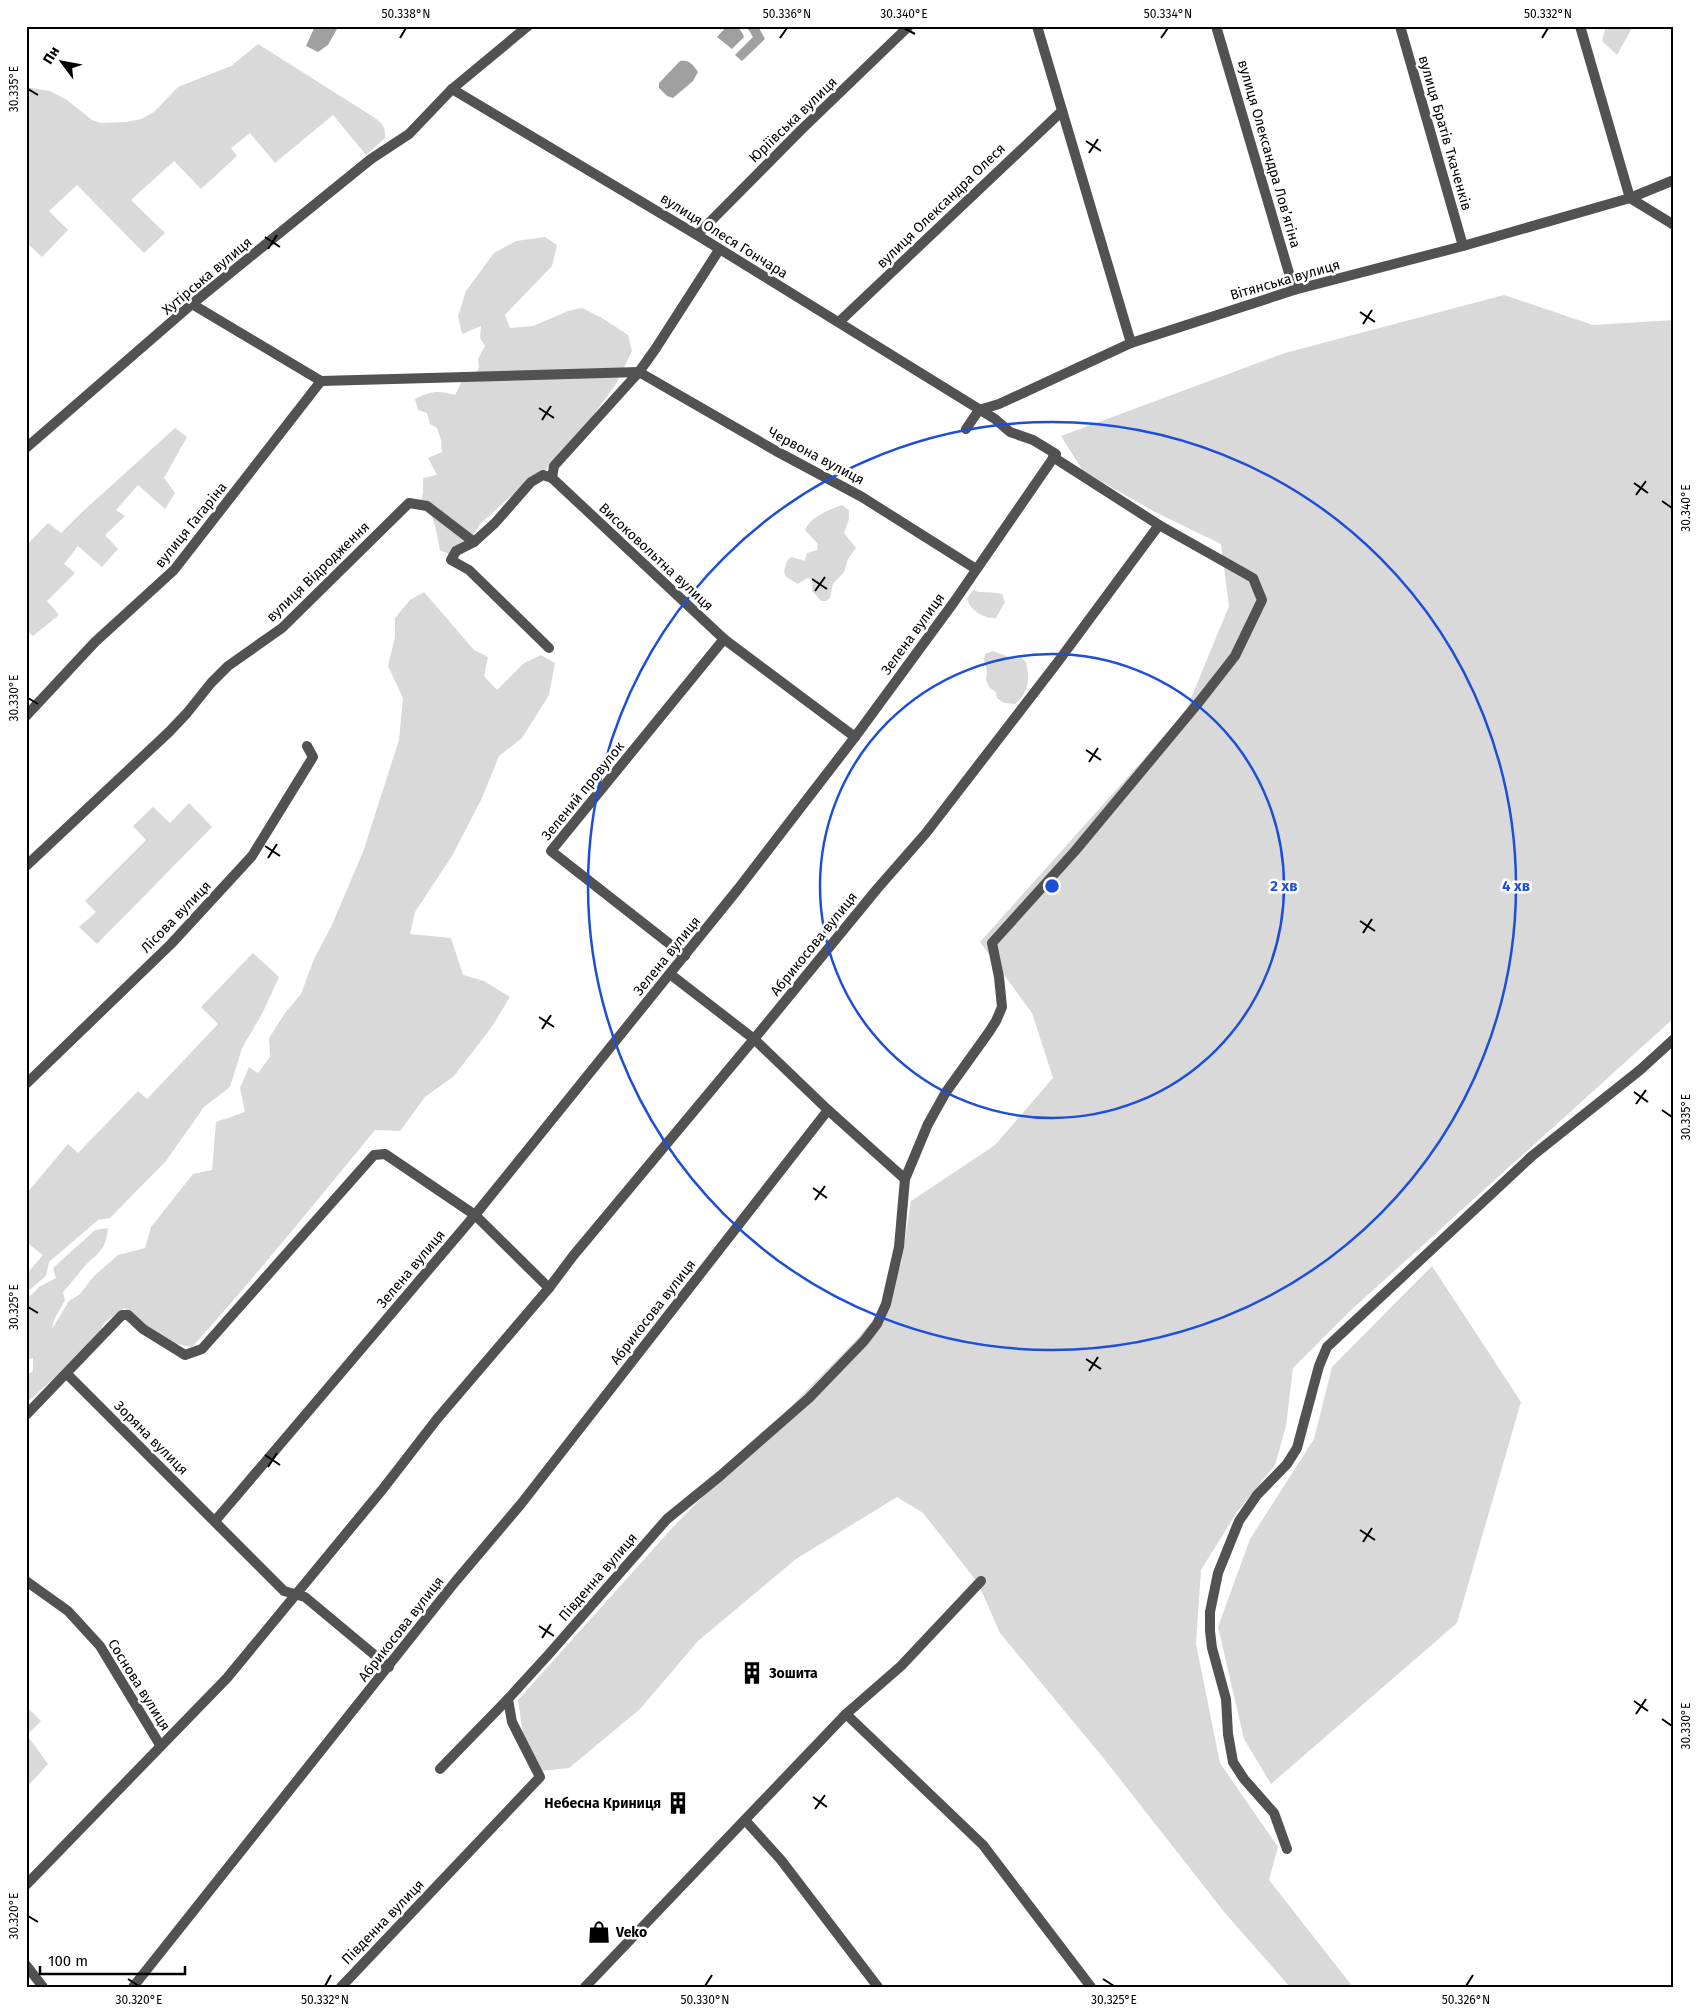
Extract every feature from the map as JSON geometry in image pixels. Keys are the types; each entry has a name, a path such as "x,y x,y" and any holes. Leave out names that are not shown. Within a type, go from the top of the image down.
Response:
{"street":[{"name":"Хутірська вулиця","path":"26,448 192,304 371,159 409,134 452,89 528,26"},
{"name":"Юріївська вулиця","path":"698,235 801,130 909,26"},
{"path":"1037,26 1130,343"},
{"name":"вулиця Олександра Ловʼягіна","path":"1216,26 1294,290"},
{"name":"вулиця Братів Ткаченків","path":"1400,26 1463,246"},
{"path":"1580,26 1630,198 1674,225"},
{"name":"вулиця Олеся Гончара","path":"452,89 698,235 719,250 840,322 979,410"},
{"name":"вулиця Олександра Олеся","path":"840,322 1062,111"},
{"name":"Вітянська вулиця","path":"979,410 999,404 1130,343 1294,290 1463,246 1630,198 1674,180"},
{"path":"549,648 469,570 450,560 456,551 474,542 495,523 531,482 544,475 552,478 554,466 639,372 719,250"},
{"path":"192,304 321,381 639,372"},
{"name":"Червона вулиця","path":"639,372 776,451 862,497 976,569"},
{"name":"вулиця Гагаріна","path":"26,716 95,642 174,570 321,381"},
{"path":"995,419 992,411 999,404"},
{"path":"670,974 754,1039 828,1110 904,1178 928,1124 946,1092 989,1032 1002,1007 999,977 992,943 1076,851 1235,656 1262,600 1253,578 1159,525 1053,457 1056,454 1050,449 1010,432 995,419 979,410 966,429"},
{"name":"Зелена вулиця","path":"215,1521 475,1214 738,889 855,737 976,569 1053,457"},
{"name":"Високовольтна вулиця","path":"552,478 724,640 855,737"},
{"name":"вулиця Відродження","path":"26,866 169,732 228,666 282,628 409,504 427,506 474,542"},
{"name":"Абрикосова вулиця","path":"549,1288 573,1256 877,889 926,833 1057,664 1159,525"},
{"name":"Зелений провулок","path":"685,956 551,851 724,640"},
{"name":"Лісова вулиця","path":"26,1084 171,944 252,856 313,757 307,746"},
{"path":"1287,1849 1274,1813 1244,1779 1232,1762 1226,1699 1212,1648 1210,1631 1213,1595 1227,1549 1239,1521 1257,1495 1287,1464 1296,1448 1319,1366 1328,1347 1532,1156 1640,1070 1674,1039"},
{"name":"Абрикосова вулиця","path":"134,1987 455,1582 521,1504 828,1110"},
{"path":"26,1415 122,1315 128,1315 185,1355 202,1349 374,1155 385,1154 475,1214 549,1288"},
{"name":"Південна вулиця","path":"341,1987 540,1777 512,1722 508,1699 667,1519 720,1476 808,1398 864,1341 876,1324 886,1304 900,1247 904,1178"},
{"name":"Соснова вулиця","path":"26,1884 227,1678 382,1490 437,1418 549,1288"},
{"name":"Зоряна вулиця","path":"67,1374 284,1591 305,1597 389,1667"},
{"name":"Соснова вулиця","path":"26,1581 68,1611 100,1646 160,1745"},
{"path":"585,1987 846,1714 901,1666 981,1581"},
{"path":"440,1769 508,1699"},
{"path":"846,1714 983,1845 1091,1987"},
{"path":"745,1820 781,1860 878,1987"},
{"path":"26,1965 42,1987"}],"shaded area":[{"path":"315,26 336,26 337,29 328,45 318,52 306,46"},
{"path":"727,26 738,28 744,37 732,49 717,37"},
{"path":"751,26 758,26 765,39 742,61 735,55 753,37 748,29"},
{"path":"1606,26 1633,26 1617,55 1602,41"},
{"path":"258,44 375,118 383,126 385,138 366,155 333,115 275,163 250,133 231,148 237,156 201,189 174,161 131,200 165,233 144,253 77,185 49,211 68,230 42,257 29,245 26,247 26,87 50,91 67,100 92,120 101,123 126,122 141,119 154,112 178,87 231,66"},
{"path":"680,61 689,62 698,72 693,81 673,98 667,96 659,88 659,83"},
{"path":"545,237 557,245 552,266 505,315 510,328 533,326 568,311 582,308 628,335 632,351 616,384 592,417 540,476 530,479 480,524 464,553 457,558 440,550 432,517 421,501 423,478 437,475 428,458 442,452 437,428 430,424 427,413 418,410 415,399 435,392 455,395 465,375 476,373 479,367 478,359 485,346 480,338 481,326 462,334 458,316 466,291 494,253 516,241"},
{"path":"1504,295 1593,325 1674,320 1674,1018 1350,1311 1293,1368 1286,1426 1275,1465 1237,1512 1201,1570 1196,1644 1220,1763 1278,1847 1269,1880 1353,1987 1290,1987 1225,1913 1105,1760 1000,1633 978,1583 923,1513 897,1497 796,1559 698,1641 640,1709 569,1768 541,1771 523,1734 518,1700 674,1526 857,1339 886,1304 901,1264 911,1201 995,1145 1053,1078 1032,1013 980,942 1185,713 1229,606 1221,544 1155,512 1083,471 1061,436 1285,353"},
{"path":"175,428 187,437 164,478 175,493 165,509 138,485 116,510 125,516 105,535 118,549 102,567 78,546 64,564 75,573 47,601 59,615 33,636 26,631 26,546 48,523 61,533"},
{"path":"842,505 849,510 849,519 844,533 856,548 848,559 844,572 833,584 830,598 826,601 821,601 812,591 812,579 807,578 798,584 786,577 784,572 787,561 791,557 805,561 807,553 817,550 818,544 805,530 811,521 821,514"},
{"path":"973,590 1002,594 1005,602 996,618 982,615 971,607 967,599"},
{"path":"424,592 474,650 488,657 484,676 497,690 524,663 541,655 555,663 549,695 522,738 499,756 482,798 452,856 415,912 410,934 451,938 463,975 484,981 510,997 491,1028 454,1076 425,1097 400,1131 375,1130 262,1267 192,1347 180,1345 154,1334 124,1308 104,1323 93,1344 26,1403 26,1376 33,1371 33,1358 26,1360 26,1300 39,1287 56,1278 53,1268 95,1230 108,1228 103,1246 63,1292 65,1300 54,1320 52,1329 69,1301 80,1294 94,1276 118,1255 145,1248 151,1227 193,1174 212,1170 216,1122 245,1112 240,1088 249,1067 258,1073 270,1057 269,1038 285,1013 301,994 314,959 331,927 363,852 399,740 403,698 388,666 395,637 395,618 410,600"},
{"path":"993,651 1014,659 1022,658 1026,662 1028,679 1026,690 1015,704 1004,703 997,698 996,692 989,687 984,660 985,654"},
{"path":"189,803 212,827 97,944 79,927 96,912 85,901 146,840 133,826 153,807 170,823"},
{"path":"253,953 279,977 262,1014 242,1048 230,1087 204,1107 166,1161 110,1218 98,1220 49,1262 46,1276 26,1293 26,1275 43,1255 26,1242 26,1194 68,1144 78,1153 138,1091 147,1099 218,1024 201,1007"},
{"path":"1432,1266 1521,1402 1457,1623 1271,1784 1244,1739 1218,1627 1250,1539 1314,1439 1332,1367"},
{"path":"26,1706 41,1721 27,1735 48,1764 26,1788"}],"place":[{"name":"Зошита","path":"752,1673"},
{"name":"Небесна Криниця","path":"678,1803"},
{"name":"Veko","path":"599,1932"}]}
